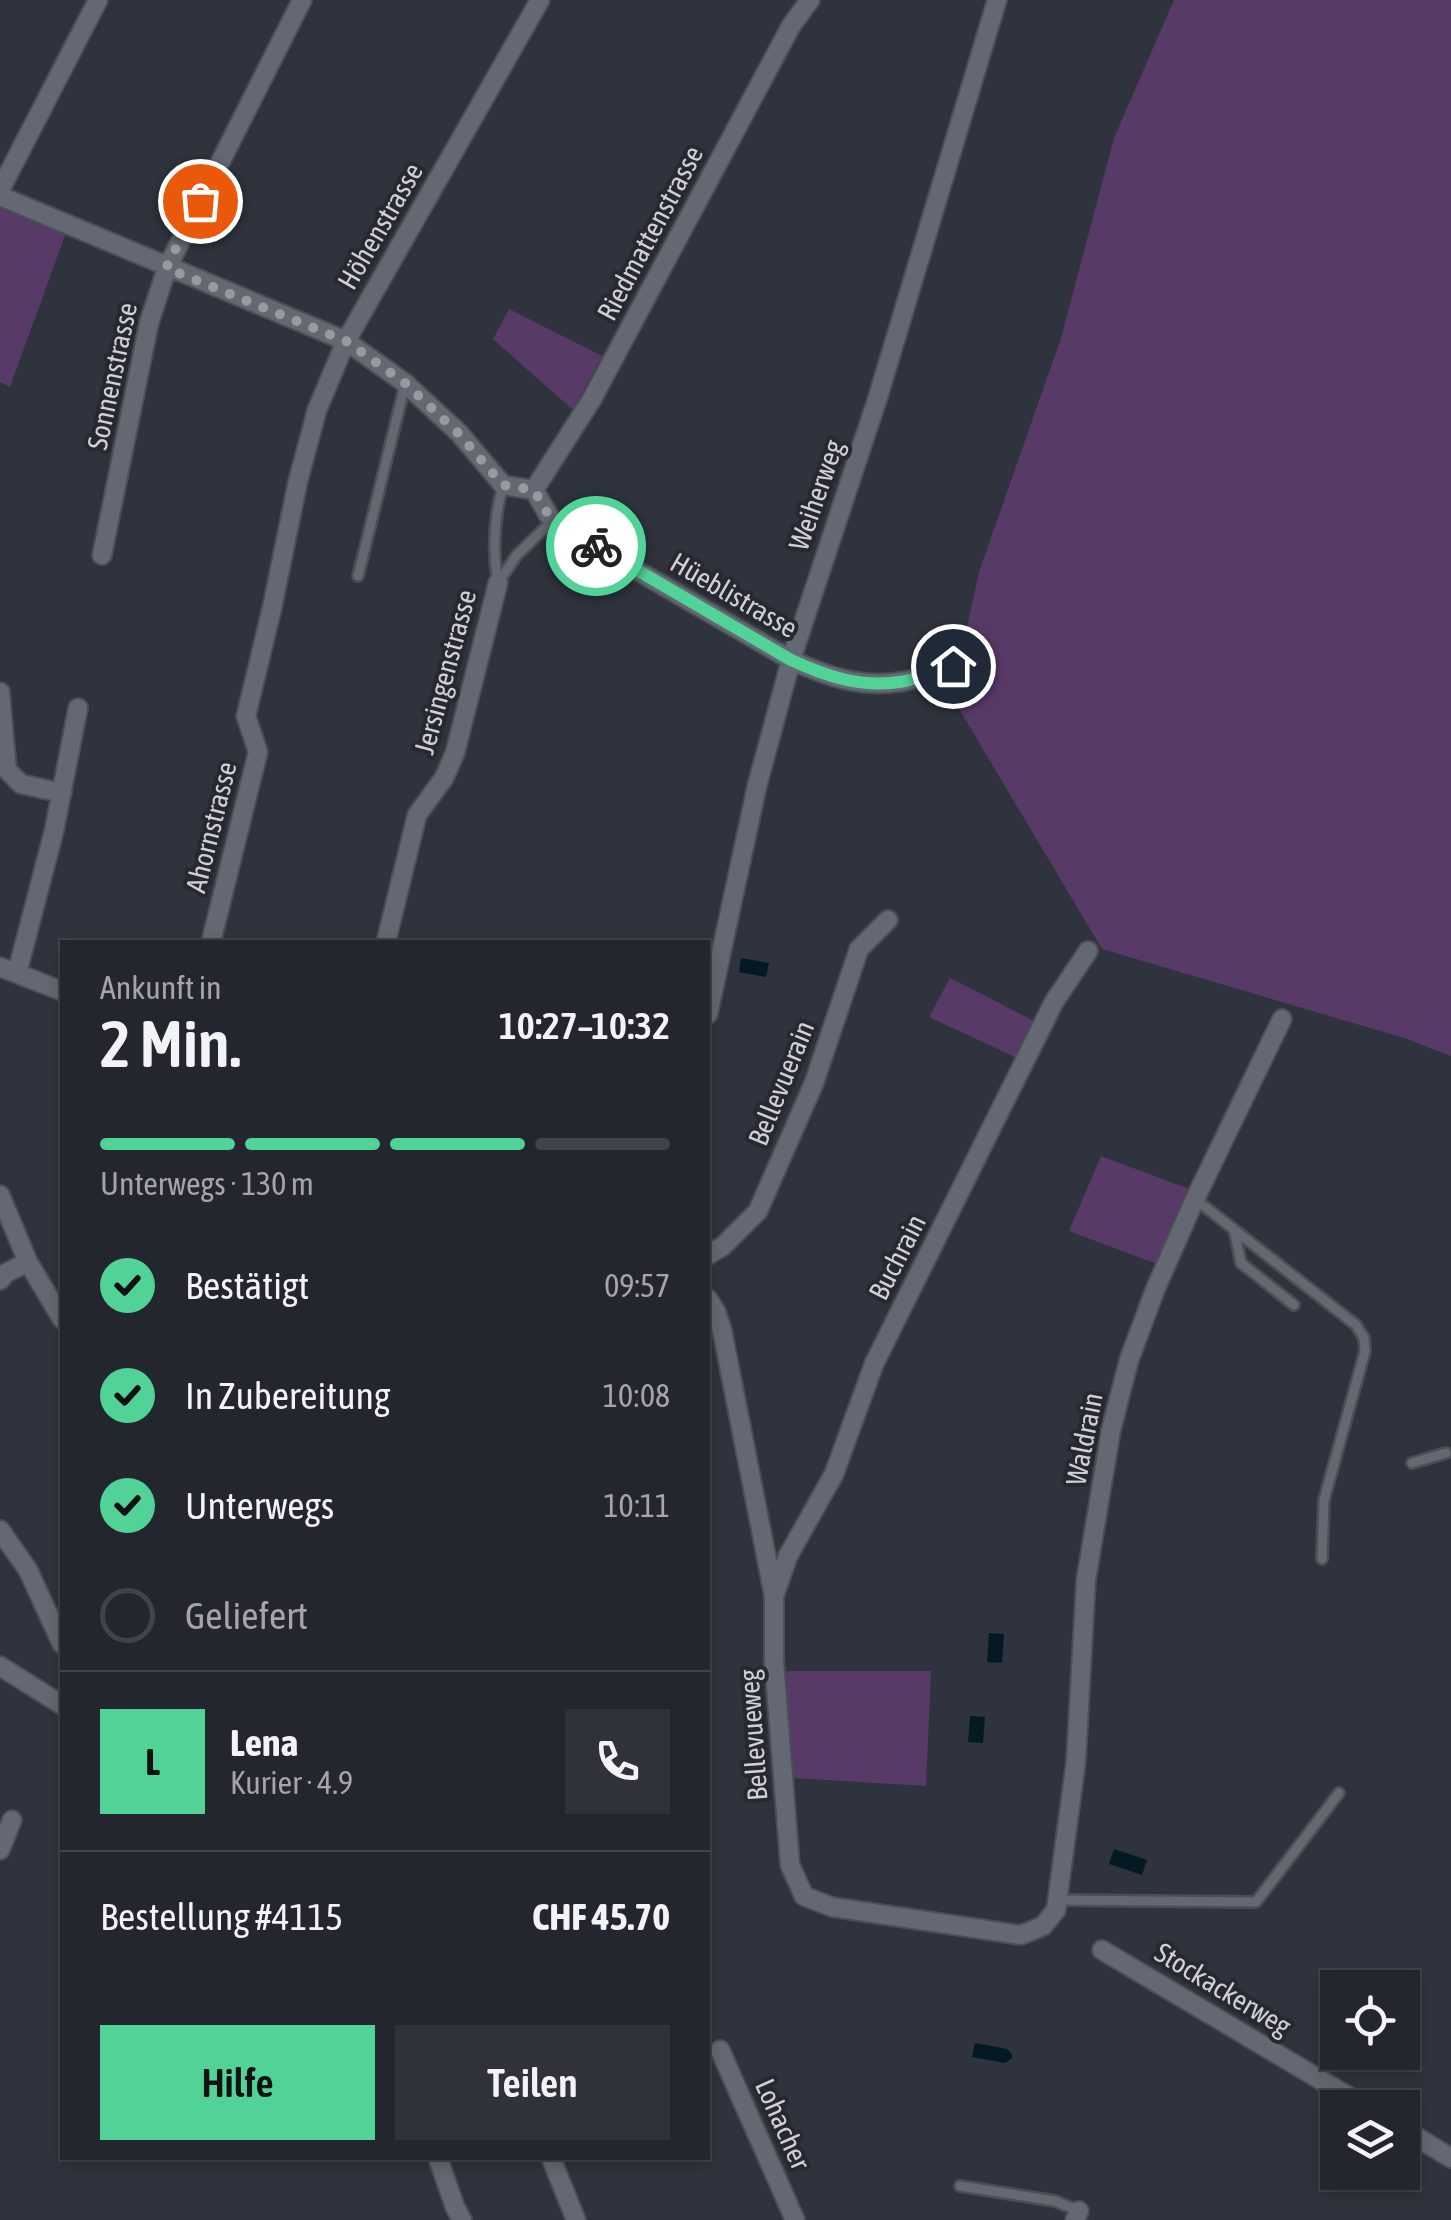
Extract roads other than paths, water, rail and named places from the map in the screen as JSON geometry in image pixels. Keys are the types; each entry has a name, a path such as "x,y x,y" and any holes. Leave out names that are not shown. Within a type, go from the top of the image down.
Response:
{"street":[{"path":"98,0 0,193 166,268 346,341 405,383 458,433 503,485 534,490"},
{"name":"Sonnenstrasse","path":"102,555 149,323 166,268 302,0"},
{"name":"Höhenstrasse","path":"272,608 317,410 346,341 540,0"},
{"name":"Riedmattenstrasse","path":"534,490 592,398 791,26 810,0"},
{"name":"Weiherweg","path":"710,1004 748,823 791,660 878,397 997,0"},
{"name":"Hüeblistrasse","path":"534,490 552,521 821,674 850,682 900,682 953,666"},
{"name":"Jersingenstrasse","path":"386,940 417,815 444,778 456,753 498,583"},
{"name":"Ahornstrasse","path":"211,940 258,752 246,716 272,608"},
{"path":"0,692 7,770 21,784 62,793"},
{"path":"60,990 8,970 54,830 78,708"},
{"name":"Bellevuerain","path":"710,1254 724,1246 758,1211 814,1082 859,949 888,920"},
{"name":"Buchrain","path":"774,1596 788,1556 834,1474 874,1364 1054,1002 1088,951"},
{"name":"Waldrain","path":"1056,1900 1076,1761 1086,1580 1111,1430 1155,1290 1282,1019"},
{"path":"0,1195 28,1262 60,1316"},
{"path":"0,1280 28,1262"},
{"name":"Bellevueweg","path":"710,1302 722,1330 774,1596 774,1661 790,1865 804,1896 832,1907 1020,1936 1043,1926 1056,1910 1056,1900"},
{"path":"0,1530 28,1570 60,1640"},
{"path":"0,1666 60,1705"},
{"path":"0,1850 12,1820"},
{"name":"Stockackerweg","path":"1102,1950 1338,2090"},
{"name":"Lohacher","path":"720,2050 795,2220"},
{"path":"1420,2139 1451,2158"},
{"path":"439,2160 462,2220"},
{"path":"552,2160 576,2220"}],"lane":[{"path":"358,576 405,383"},
{"path":"498,583 495,516 503,485"},
{"path":"498,583 517,555 552,521"},
{"path":"1195,1200 1356,1325 1364,1338 1366,1351 1324,1500 1322,1560"},
{"path":"1234,1229 1241,1263 1294,1305"},
{"path":"1412,1463 1446,1453"},
{"path":"1056,1900 1256,1902 1340,1793"},
{"path":"960,2186 1055,2202 1077,2216"}],"water":[{"path":"741,958 769,963 766,977 739,972"},
{"path":"989,1633 1004,1634 1002,1663 987,1662"},
{"path":"970,1716 985,1717 983,1743 968,1742"},
{"path":"1114,1849 1147,1860 1142,1875 1109,1864"},
{"path":"975,2043 1007,2049 1012,2058 1005,2063 972,2057"}]}
